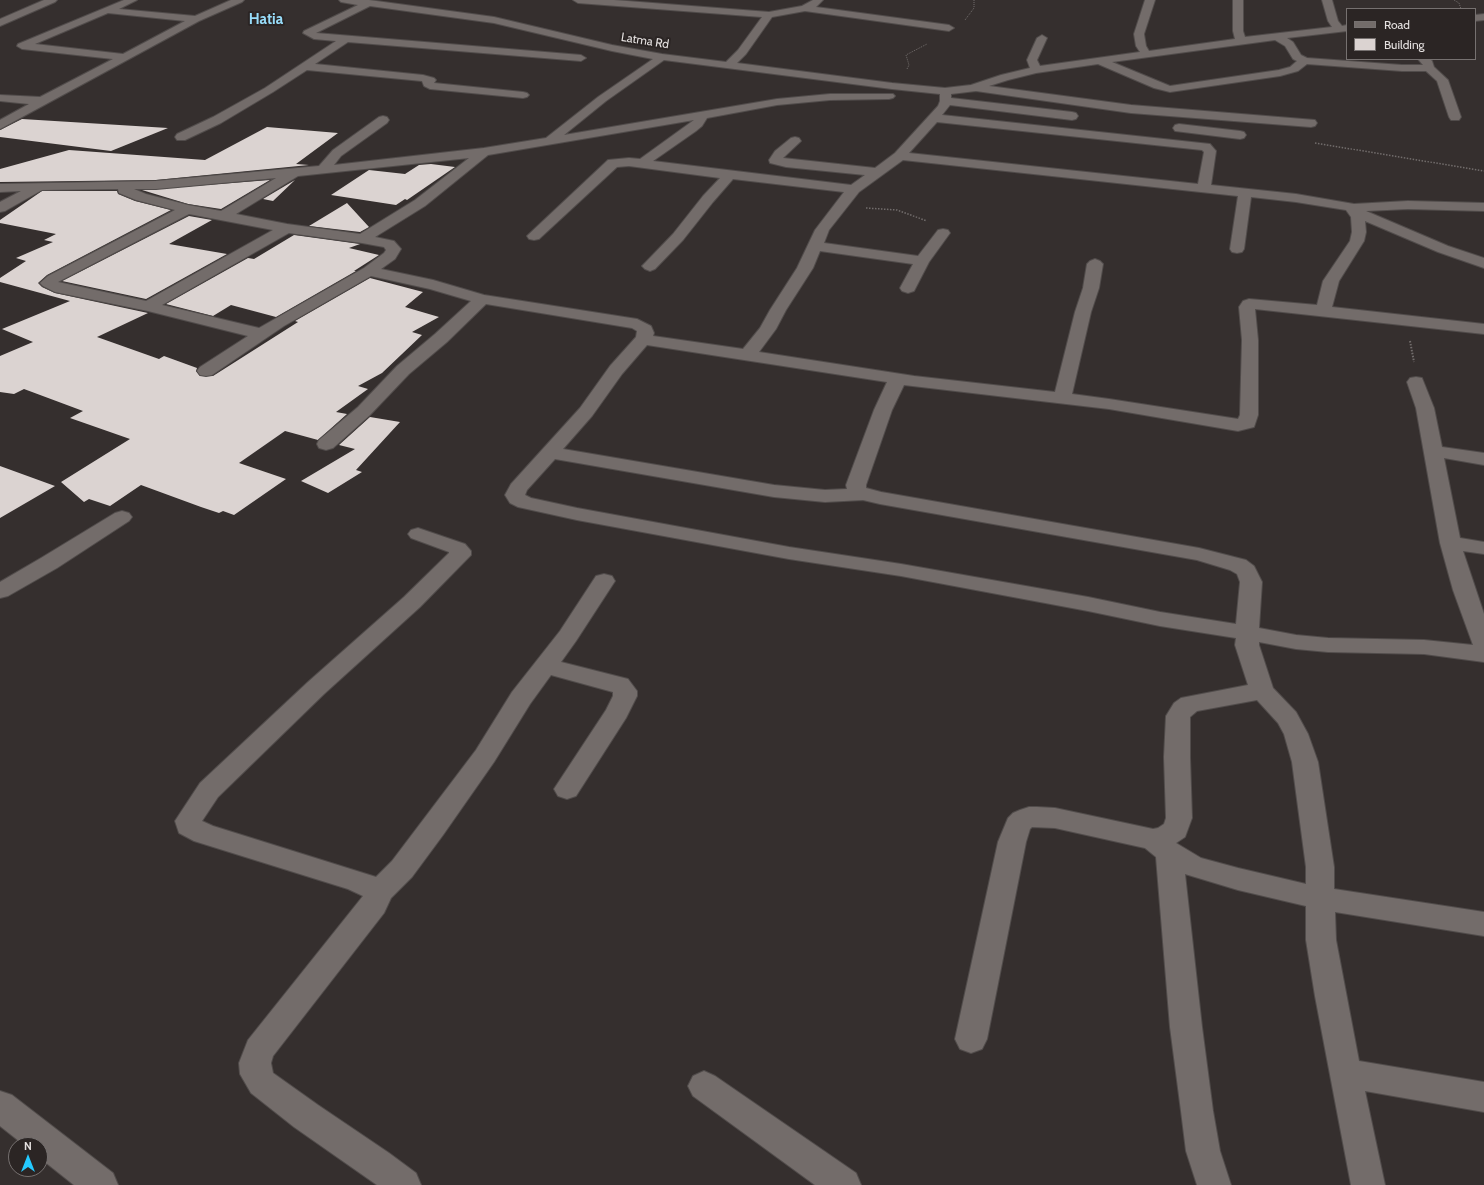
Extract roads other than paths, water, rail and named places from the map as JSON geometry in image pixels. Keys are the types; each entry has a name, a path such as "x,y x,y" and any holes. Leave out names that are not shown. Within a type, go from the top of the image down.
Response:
{"street":[{"path":"0,23 52,0"},
{"path":"125,57 22,46 132,0"},
{"path":"0,126 42,101 196,19 239,0"},
{"name":"Latma Rd","path":"344,0 399,6 494,20 623,50 662,57 892,86 945,96"},
{"path":"399,6 415,0"},
{"path":"578,0 769,15 805,8 814,4 818,0"},
{"path":"664,6 673,0"},
{"path":"710,10 722,0"},
{"path":"1146,54 1141,46 1140,34 1150,0"},
{"path":"1238,0 1238,31 1241,41"},
{"path":"1327,0 1333,21 1343,28"},
{"path":"370,3 308,33 314,36 581,58"},
{"path":"805,8 949,28"},
{"path":"105,10 196,19"},
{"path":"729,65 742,52 769,15"},
{"path":"945,96 1005,77 1038,70 1276,36 1343,28"},
{"path":"1276,36 1289,44 1297,57 1305,61 1402,68 1426,64 1442,80 1455,117"},
{"path":"181,137 217,120 239,107 347,38"},
{"path":"1038,70 1033,65 1032,60 1042,38"},
{"path":"550,140 602,99 662,57"},
{"path":"1098,61 1158,86 1170,89 1280,73 1294,69 1305,61"},
{"path":"303,66 417,77 430,80 428,84 430,86 523,95"},
{"path":"973,88 1131,109 1311,123"},
{"path":"748,355 768,329 778,310 805,268 822,230 850,194 876,172 900,156 935,118 943,107 945,96"},
{"path":"0,188 156,185 484,152 751,106 804,99 945,96 1084,117"},
{"path":"0,98 42,101"},
{"path":"642,164 666,145 692,128 698,123 702,115"},
{"path":"935,118 1206,147 1210,151 1204,189"},
{"path":"322,169 337,153 383,120"},
{"path":"1168,127 1240,135"},
{"path":"795,141 775,160 786,163 876,172"},
{"path":"362,239 420,203 484,152"},
{"path":"900,156 1296,198 1354,210 1442,249 1484,263"},
{"path":"534,236 587,189 609,166 620,162 730,175 850,194"},
{"path":"225,216 294,172"},
{"path":"650,266 678,237 708,199 730,175"},
{"path":"0,208 42,186"},
{"path":"116,186 141,197 187,209 287,228 389,244 394,249 390,256 369,271 262,334 206,371"},
{"path":"1237,249 1245,193"},
{"path":"1354,210 1408,205 1484,207"},
{"path":"187,209 53,278 48,283 55,287 148,306 262,334"},
{"path":"1323,311 1331,281 1357,241 1359,232 1358,217 1354,210"},
{"path":"148,306 287,228"},
{"path":"908,288 922,261 943,233"},
{"path":"814,246 922,261"},
{"path":"1062,398 1083,312 1091,288 1095,264"},
{"path":"369,271 440,287 482,299 637,324 645,329 646,333 643,339 616,370 586,412 518,488 515,495 517,499 525,503 585,516 789,553 901,570 1088,604 1160,619 1302,643 1424,647 1484,654"},
{"path":"326,444 364,411 403,370 441,338 482,299"},
{"path":"643,339 898,378 1062,398 1243,424 1247,423 1249,415 1250,340 1248,304 1484,329"},
{"path":"861,494 857,492 856,485 883,410 898,378"},
{"path":"1416,382 1425,408 1450,543 1464,590 1484,644"},
{"path":"1433,450 1484,459"},
{"path":"549,452 774,491 825,496 861,494 1199,554 1238,565 1246,572 1251,582 1246,645 1262,691 1288,718 1296,734 1305,762 1320,867 1321,940 1330,996 1368,1185"},
{"path":"0,592 122,518"},
{"path":"378,892 374,888 357,880 195,830 189,826 188,821 209,790 316,688 361,649 460,555 458,548 418,534"},
{"path":"1450,543 1484,548"},
{"path":"404,1185 377,1164 306,1116 262,1083 256,1074 256,1062 259,1050 374,905 378,892 402,869 433,828 485,756 522,698 568,636 604,581"},
{"path":"546,666 614,683 624,687 625,691 625,696 617,712 567,789"},
{"path":"1214,1185 1203,1151 1161,846 1165,837 1175,830 1179,818 1177,757 1178,716 1183,709 1190,704 1262,691"},
{"path":"971,1039 1012,842 1018,825 1022,820 1029,817 1055,818 1161,846 1201,868 1238,879 1320,898 1484,924"},
{"path":"1346,1073 1484,1097"},
{"path":"704,1086 844,1185"},
{"path":"0,1106 101,1185"}],"district":[{"name":"Hatia","path":"266,20"}]}
